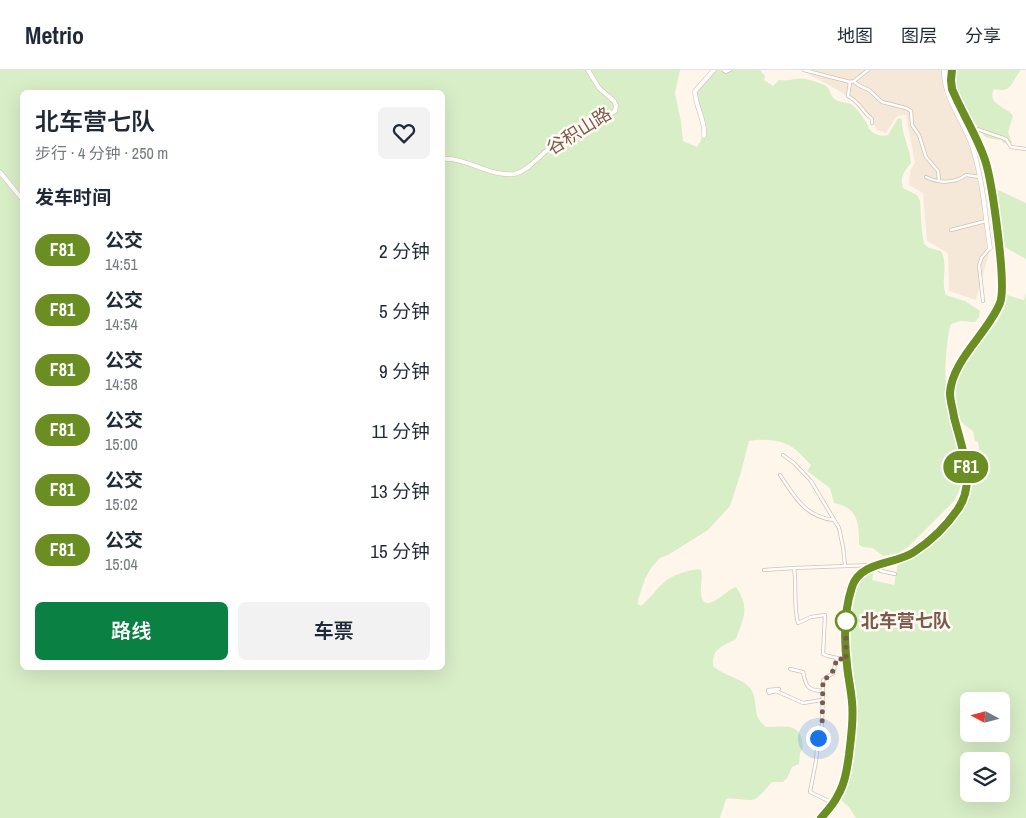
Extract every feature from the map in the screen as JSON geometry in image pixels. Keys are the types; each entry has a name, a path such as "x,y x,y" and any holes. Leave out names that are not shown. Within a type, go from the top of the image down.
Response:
{"main road":[{"path":"821,818 842,788 852,731 852,703 846,660 846,621 852,585 860,574 875,566 903,558 923,545 953,516 965,498 967,472 951,404 950,391 958,368 999,304 1003,286 989,175 983,154 952,89 952,70"}],"street":[{"name":"谷积山路","path":"445,159 457,159 493,171 513,174 523,171 550,146 570,132 615,112 616,106 614,101 599,88 588,70"},
{"path":"704,136 704,125 695,99 695,91 714,70"},
{"path":"723,70 726,72 730,70"},
{"path":"804,70 852,82 869,90 882,102 906,108 910,111 912,124 919,135 926,157 938,171 939,181"},
{"path":"868,70 852,82 848,96 858,102 872,119 872,123"},
{"path":"938,70 944,71 944,80 949,97 969,135 980,177 990,248 982,257 979,265 984,301"},
{"path":"970,127 1006,139 1012,146 1026,149"},
{"path":"0,172 20,197"},
{"path":"926,177 934,181 953,181 966,175 980,177"},
{"path":"951,230 986,221"},
{"path":"783,455 794,463 811,481 839,528 844,565"},
{"path":"780,475 795,498 809,512 820,519 834,520"},
{"path":"764,570 844,565 875,566 881,571 895,574"},
{"path":"794,568 796,580 794,608 798,623 811,617 825,615 823,654 846,660"},
{"path":"833,803 810,792 818,738 822,728 823,680 833,673 837,658"},
{"path":"790,669 804,672 808,686 813,691 822,691"},
{"path":"779,689 768,690 769,693 776,691 803,703 822,700"}],"shaded area":[{"path":"801,70 947,70 944,93 969,140 980,186 989,253 976,300 949,291 948,253 927,241 923,193 909,185 910,171 915,163 906,115 897,116 886,133 877,130 868,114 843,93"}],"green space":[{"path":"0,70 680,70 675,93 683,141 697,147 701,139 702,126 696,107 696,95 714,70 722,72 728,70 760,70 765,76 764,80 773,86 779,80 799,79 806,79 824,85 836,100 853,106 865,120 869,129 878,135 888,135 898,118 902,119 911,163 903,174 902,184 903,188 917,195 920,201 924,244 929,248 941,251 944,263 944,289 946,295 965,301 980,311 979,317 975,322 960,321 951,324 948,336 946,363 947,394 962,471 960,487 954,501 908,547 898,553 883,556 873,548 859,545 858,524 853,513 842,505 834,503 830,488 807,471 811,465 796,450 789,445 777,441 749,441 730,506 708,530 660,558 651,568 638,600 638,604 641,606 664,582 676,575 693,570 701,570 701,594 706,603 716,600 736,587 743,601 743,618 736,639 717,651 714,655 713,666 749,687 754,696 758,718 761,723 766,727 792,728 800,734 802,740 803,748 800,753 799,764 792,767 783,782 772,782 759,796 752,800 726,799 720,818 0,818"},
{"path":"956,70 1021,70 1011,86 1005,90 994,89 992,94 995,102 1013,116 1008,132 1012,143 1003,143 1002,140 985,137 961,103 956,87"},
{"path":"998,190 1026,203 1026,259 1001,245 994,191"},
{"path":"1026,293 1026,818 856,818 849,807 841,800 852,768 857,717 848,632 852,595 861,580 874,570 872,580 894,585 898,564 923,548 958,513 968,496 971,484 979,476 984,462 973,431 960,420 956,403 955,385 959,371 967,358 996,324 1003,310 1007,295 1024,300"}],"bus line":[{"name":"F81","path":"821,818 838,797 842,788 852,736 853,715 845,642 848,602 852,585 860,574 875,566 903,558 931,539 953,516 965,498 968,487 967,472 951,404 950,391 958,368 996,310 1002,294 1003,286 992,191 986,163 952,89 952,70"}],"place":[{"name":"北车营七队","path":"846,621"}],"route":[{"path":"818,738 822,728 823,680 833,673 837,658 846,660 846,621"}]}
